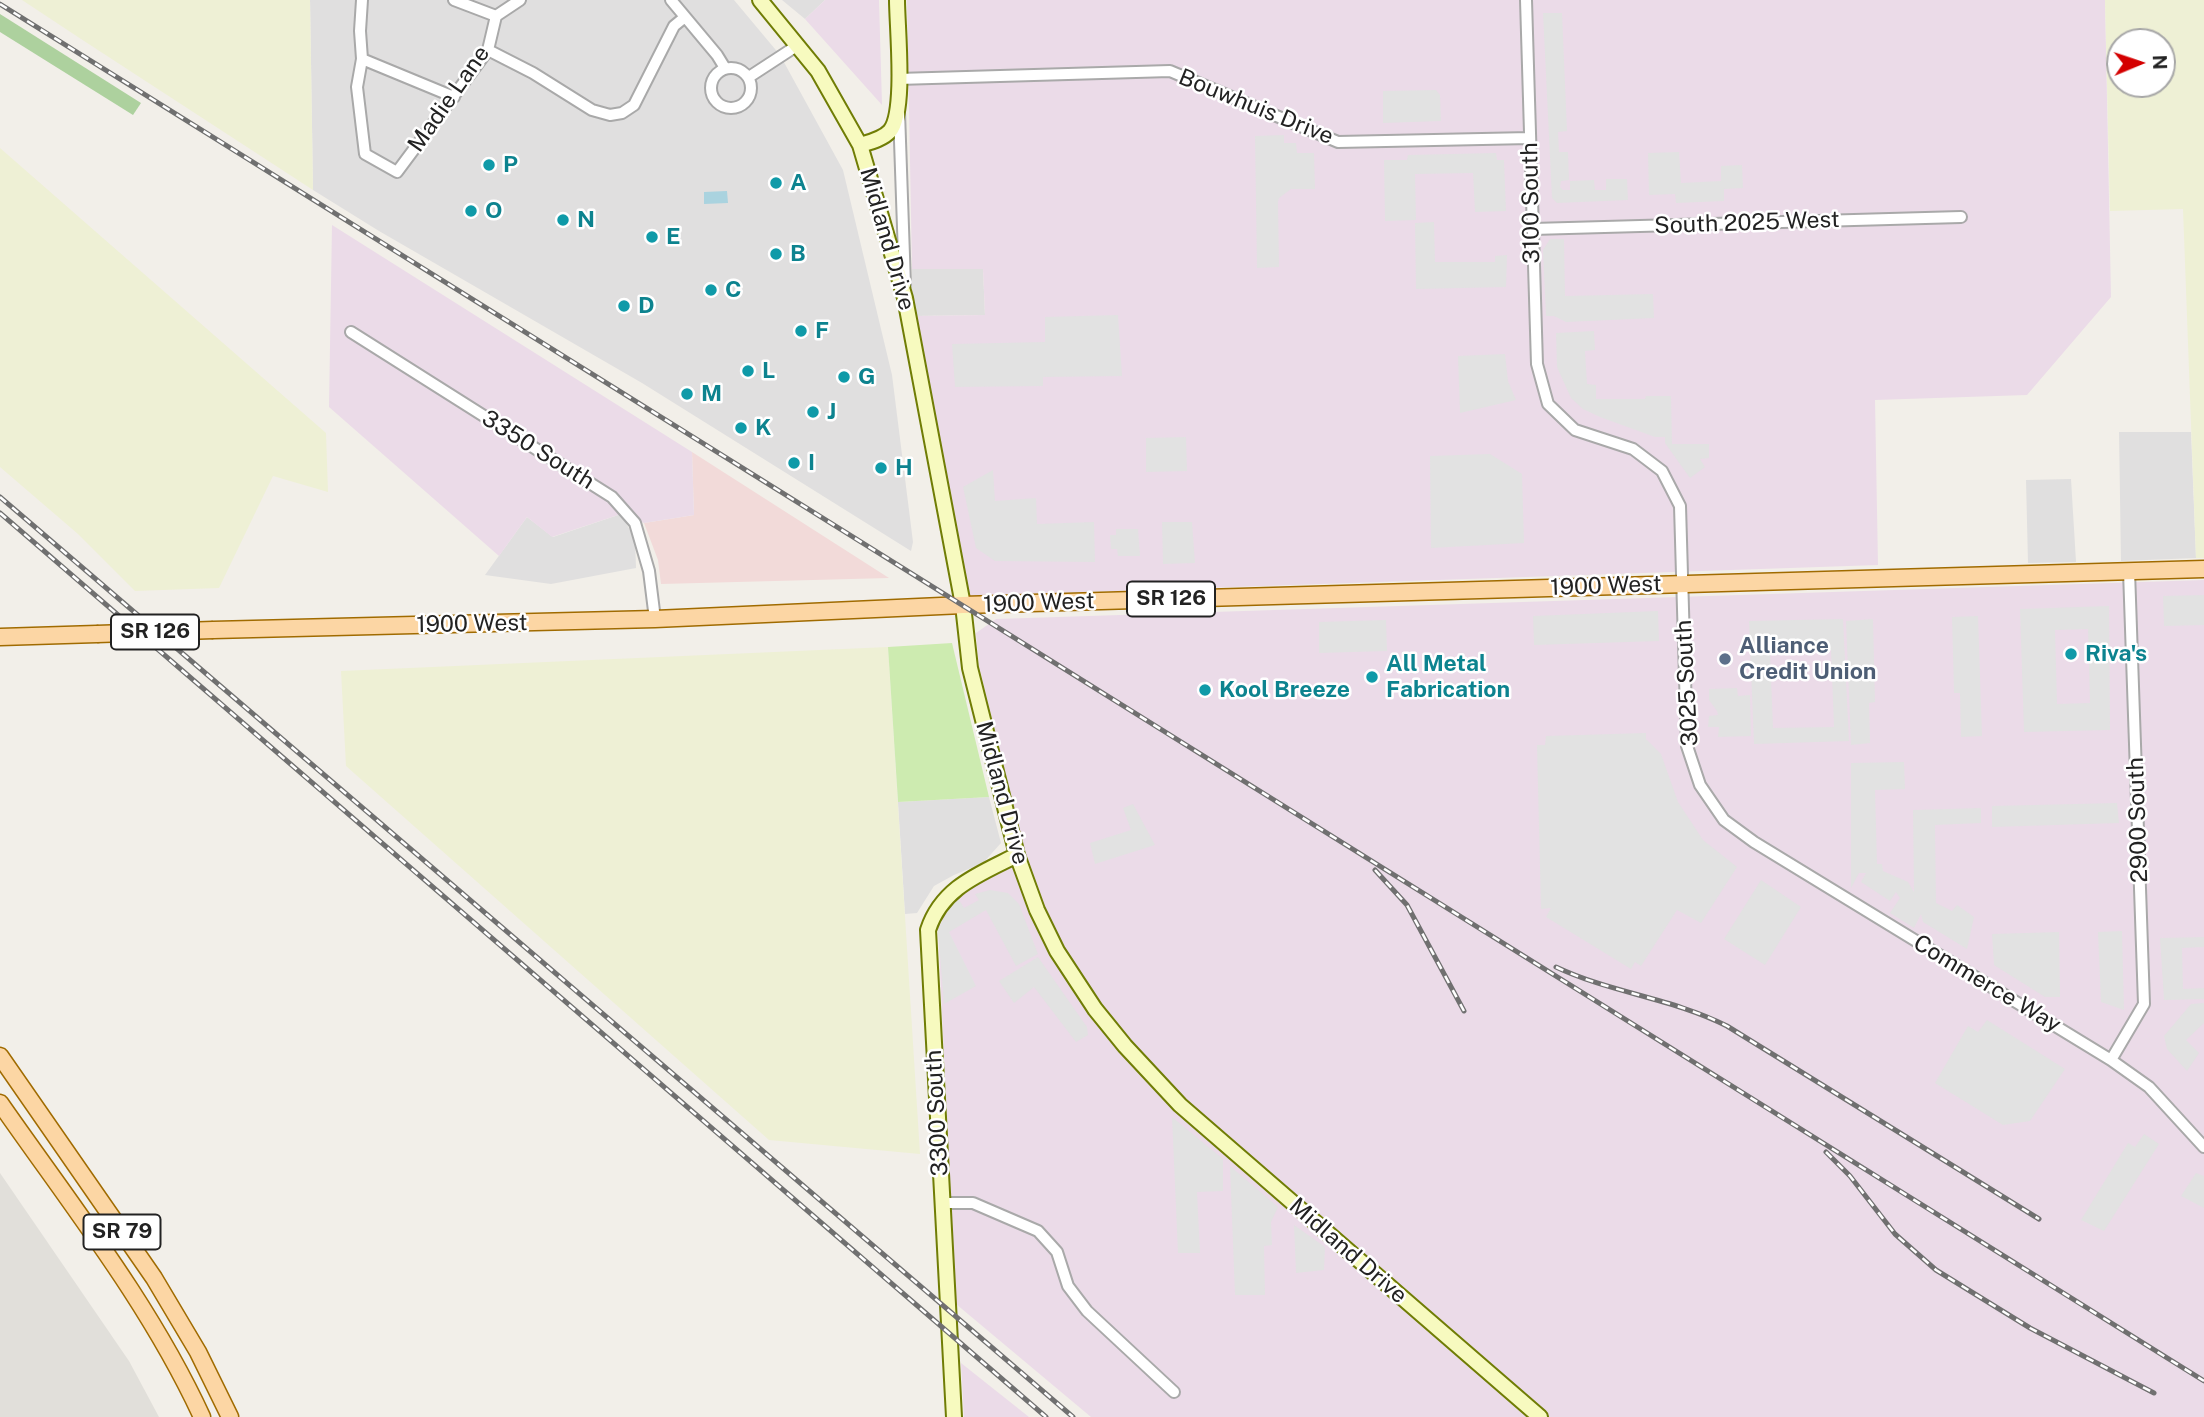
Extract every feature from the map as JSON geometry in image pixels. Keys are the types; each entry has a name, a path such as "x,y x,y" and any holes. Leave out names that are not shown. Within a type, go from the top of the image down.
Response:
{"main road":[{"name":"1900 West","path":"0,637 655,619 963,605 2204,569"},
{"name":"SR 79","path":"0,1056 154,1278 179,1318 230,1417"},
{"name":"SR 79","path":"0,1103 140,1304 202,1417"}],"street":[{"path":"362,0 362,60 454,97"},
{"path":"454,0 496,16"},
{"name":"Madie Lane","path":"362,60 357,87 365,154 397,172 488,50 496,16 520,0"},
{"path":"671,0 725,68"},
{"name":"Midland Drive","path":"760,0 818,71 860,145 905,299 963,605 970,668 1017,855 1037,910 1057,951 1095,1009 1125,1046 1181,1105 1540,1417"},
{"path":"897,0 905,299"},
{"name":"3100 South","path":"1526,0 1537,364 1548,404"},
{"path":"488,50 533,73 592,110 610,115 622,113 634,105 674,26 685,17"},
{"path":"748,77 798,45"},
{"path":"725,68 737,68 748,77 751,90 745,102 738,107 725,107 715,99 711,86 715,76 725,68"},
{"name":"Bouwhuis Drive","path":"898,79 1170,71 1338,142 1530,138"},
{"path":"860,145 874,141 890,130 899,108"},
{"name":"South 2025 West","path":"1533,229 1961,217"},
{"name":"3350 South","path":"351,332 612,497 635,523 649,571 655,619"},
{"name":"3025 South","path":"1548,404 1575,430 1633,449 1662,471 1680,506 1687,746 1700,785 1724,820 1754,842"},
{"name":"2900 South","path":"2111,1060 2144,1004 2129,571"},
{"name":"Commerce Way","path":"1754,842 2111,1060 2149,1087 2204,1147"},
{"name":"3300 South","path":"954,1417 929,930 934,912 948,895 971,878 1017,855"},
{"path":"942,1203 973,1203 1038,1231 1057,1252 1068,1286 1087,1311 1174,1392"}],"shaded area":[{"path":"310,0 734,0 780,55 843,170 892,375 913,542 911,551 642,383 313,190"},
{"path":"782,0 825,0 805,19"},
{"path":"825,0 879,0 882,105 805,19"},
{"path":"907,0 2105,0 2111,297 2027,395 1875,400 1878,565 969,596 915,316 985,315 983,269 912,269"},
{"path":"1543,13 1562,13 1567,131 1558,132 1559,152 1568,152 1569,180 1561,181 1560,187 1570,190 1570,181 1594,180 1595,190 1606,190 1606,179 1627,179 1628,200 1557,203 1552,198"},
{"path":"1436,90 1440,95 1441,121 1383,123 1383,91"},
{"path":"1284,135 1284,143 1296,143 1297,153 1314,153 1315,189 1291,189 1279,198 1279,267 1257,268 1255,136"},
{"path":"1679,152 1681,183 1721,181 1721,166 1742,165 1743,188 1724,189 1724,201 1676,203 1675,194 1649,195 1648,153"},
{"path":"1496,153 1497,160 1504,160 1506,211 1475,212 1473,173 1415,174 1416,220 1385,221 1384,160 1407,160 1408,155"},
{"path":"1434,222 1435,262 1495,262 1495,256 1507,255 1506,287 1416,289 1415,223"},
{"path":"332,225 692,452 694,515 644,523 621,514 552,537 527,517 499,556 329,407"},
{"path":"1550,239 1564,239 1565,296 1653,294 1654,318 1566,322 1554,316 1546,316 1543,250"},
{"path":"983,268 985,315 915,316 912,269"},
{"path":"1118,315 1122,376 1043,377 1043,386 955,387 952,344 1045,342 1045,317"},
{"path":"1594,331 1595,350 1585,351 1587,384 1596,385 1596,399 1671,396 1672,444 1709,444 1709,458 1700,459 1705,467 1690,478 1665,443 1665,437 1655,437 1600,417 1583,409 1571,398 1557,367 1556,333"},
{"path":"1505,354 1508,381 1516,400 1460,413 1458,356"},
{"path":"2119,432 2191,432 2196,558 2121,561"},
{"path":"1186,437 1187,471 1146,472 1146,438"},
{"path":"692,452 889,578 661,584 658,560 644,523 694,515"},
{"path":"1490,454 1522,474 1524,543 1431,548 1430,456"},
{"path":"993,470 995,501 1036,498 1037,524 1094,522 1095,562 995,561 976,548 963,487"},
{"path":"2071,479 2076,562 2028,563 2026,480"},
{"path":"621,514 635,539 636,568 551,584 485,575 527,517 553,537"},
{"path":"1162,522 1192,522 1195,563 1163,564"},
{"path":"1116,529 1138,529 1140,556 1118,556 1117,549 1111,549 1110,535 1116,535"},
{"path":"2204,580 2204,1417 1091,1417 956,1304 938,929 950,904 978,883 1026,856 979,666 976,633 996,619"},
{"path":"2204,595 2204,625 2164,626 2163,596"},
{"path":"2109,606 2110,730 2024,732 2020,609","holes":["2088,629 2090,703 2057,704 2055,630"]},
{"path":"1658,611 1659,641 1534,645 1533,616"},
{"path":"1978,616 1982,736 1961,737 1960,693 1954,693 1952,617"},
{"path":"1843,619 1849,741 1754,744 1749,621","holes":["1831,650 1834,727 1773,728 1770,653"]},
{"path":"1873,619 1875,702 1869,703 1870,743 1851,745 1846,621"},
{"path":"1386,620 1387,651 1319,653 1319,622"},
{"path":"1737,688 1738,696 1750,695 1751,736 1718,737 1719,727 1708,727 1709,716 1718,715 1709,700 1709,689"},
{"path":"1646,733 1646,739 1661,754 1678,802 1703,840 1737,867 1701,923 1677,910 1641,966 1635,962 1631,969 1546,917 1551,908 1541,909 1537,745 1545,745 1546,736"},
{"path":"1904,762 1905,789 1875,790 1877,864 1882,864 1883,871 1908,882 1914,892 1913,810 1981,808 1981,823 1935,825 1936,903 1952,911 1957,905 1974,917 1967,949 1923,922 1921,914 1914,928 1890,913 1900,898 1896,892 1890,901 1861,882 1866,873 1859,873 1851,888 1851,763"},
{"path":"989,797 1001,843 983,863 934,886 917,913 905,914 898,802"},
{"path":"2117,803 2119,823 1992,827 1992,806"},
{"path":"1133,804 1155,845 1095,864 1090,843 1131,830 1123,808"},
{"path":"1761,880 1801,907 1765,965 1724,939"},
{"path":"990,890 1008,893 1019,904 1038,954 1016,966 986,910 949,932 976,986 944,1004 938,930 956,895 964,908 979,900 975,894"},
{"path":"2122,931 2124,1010 2101,1002 2098,932"},
{"path":"2059,932 2060,997 2045,997 1994,965 1992,934"},
{"path":"2204,937 2204,947 2182,948 2183,989 2204,988 2204,999 2164,1000 2160,938"},
{"path":"1038,957 1087,1027 1088,1035 1076,1042 1034,987 1014,1003 999,981"},
{"path":"2204,1003 2204,1023 2186,1040 2199,1053 2187,1071 2167,1049 2164,1036 2191,1004"},
{"path":"1987,1020 2065,1069 2030,1121 2003,1125 1935,1083 1968,1026 1978,1032"},
{"path":"1172,1117 1223,1159 1223,1191 1197,1192 1200,1253 1178,1253"},
{"path":"2144,1134 2159,1144 2104,1231 2081,1220 2128,1143 2135,1147"},
{"path":"1230,1166 1278,1207 1271,1222 1272,1245 1264,1246 1265,1295 1235,1295"},
{"path":"0,1173 129,1361 159,1417 0,1417"},
{"path":"2196,1173 2204,1176 2204,1208 2181,1196"},
{"path":"1294,1225 1325,1247 1324,1270 1296,1273"},
{"path":"961,1363 1029,1417 964,1417"}],"green space":[{"path":"22,0 310,0 313,190 81,39"},
{"path":"2105,0 2204,0 2204,558 2196,558 2183,209 2110,211 2107,98 2176,98 2176,28 2106,28 2106,42"},
{"path":"0,14 141,103 133,115 0,32"},
{"path":"0,148 326,433 328,492 273,476 219,588 135,591 78,534 0,467"},
{"path":"952,643 989,797 898,802 888,647"},
{"path":"888,647 920,1154 769,1140 346,766 341,671"}],"water":[{"path":"727,191 728,203 704,204 704,192"}],"railway":[{"path":"0,4 2204,1381"},
{"path":"0,497 1073,1417"},
{"path":"0,513 1046,1417"},
{"path":"1375,870 1407,905 1464,1011"},
{"path":"1556,967 1598,983 1706,1016 1727,1026 2039,1219"},
{"path":"1826,1152 1850,1176 1895,1234 1936,1270 2030,1328 2154,1393"}],"place":[{"name":"P","path":"489,165"},
{"name":"A","path":"776,183"},
{"name":"O","path":"471,211"},
{"name":"N","path":"563,220"},
{"name":"E","path":"652,237"},
{"name":"B","path":"776,254"},
{"name":"C","path":"711,290"},
{"name":"D","path":"624,306"},
{"name":"F","path":"801,331"},
{"name":"L","path":"748,371"},
{"name":"G","path":"844,377"},
{"name":"M","path":"687,394"},
{"name":"J","path":"813,412"},
{"name":"K","path":"741,428"},
{"name":"I","path":"794,463"},
{"name":"H","path":"881,468"},
{"name":"Riva's","path":"2071,654"},
{"name":"Alliance Credit Union","path":"1725,659"},
{"name":"All Metal Fabrication","path":"1372,677"},
{"name":"Kool Breeze","path":"1205,690"}]}
